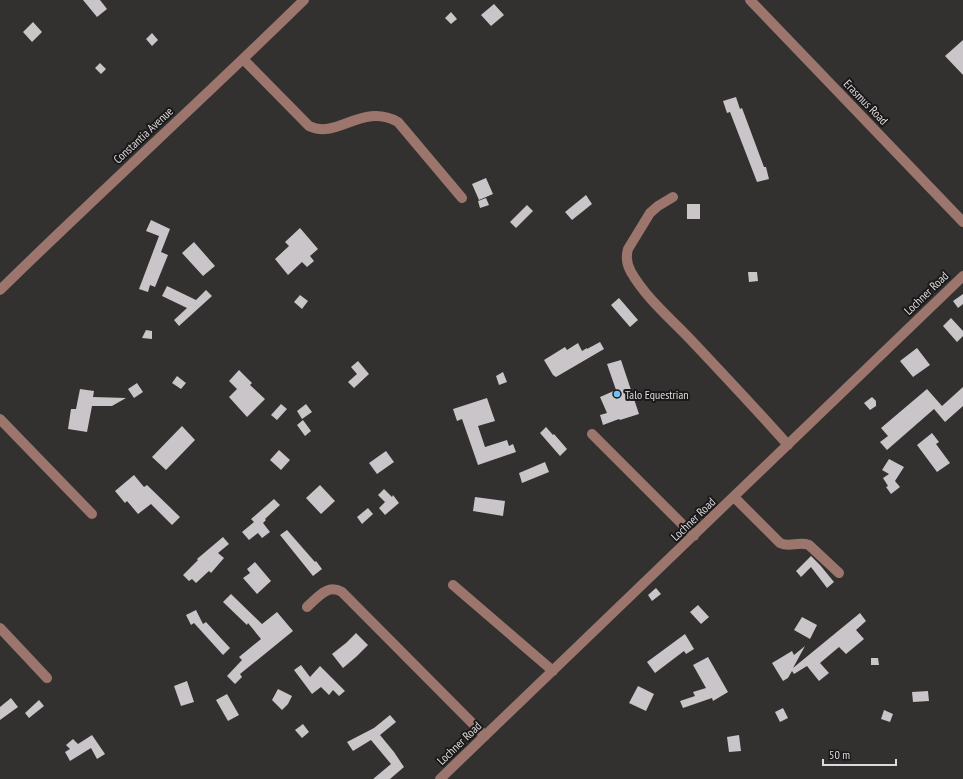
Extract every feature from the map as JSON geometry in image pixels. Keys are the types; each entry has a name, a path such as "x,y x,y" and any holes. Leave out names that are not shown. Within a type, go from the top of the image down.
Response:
{"street":[{"name":"Constantia Avenue","path":"0,290 304,0"},
{"name":"Erasmus Road","path":"750,0 963,222"},
{"path":"243,59 309,126 316,130 331,128 371,115 393,119 398,122 462,198"},
{"path":"673,197 650,213 628,249 627,260 631,271 652,300 788,444"},
{"name":"Lochner Road","path":"440,779 963,276"},
{"path":"0,419 92,514"},
{"path":"592,434 694,536"},
{"path":"734,497 780,544 803,543 809,546 839,573"},
{"path":"453,585 553,671"},
{"path":"307,607 326,591 336,589 342,592 485,736"},
{"path":"0,628 47,678"}],"building":[{"path":"83,0 100,0 107,9 97,17"},
{"path":"494,4 504,15 491,26 481,15"},
{"path":"451,12 457,19 451,24 445,18"},
{"path":"33,22 42,32 32,42 23,32"},
{"path":"152,33 158,40 152,46 146,39"},
{"path":"963,40 963,75 945,56"},
{"path":"100,63 106,69 101,74 95,68"},
{"path":"736,97 740,109 742,108 764,167 766,167 769,179 757,182 730,112 727,113 723,101"},
{"path":"486,178 493,194 479,200 472,184"},
{"path":"586,195 592,204 572,220 565,212"},
{"path":"486,198 489,205 480,208 478,201"},
{"path":"687,204 700,204 700,219 687,219"},
{"path":"527,205 533,211 516,228 510,222"},
{"path":"151,220 170,229 161,252 168,255 155,287 150,285 148,292 139,289 159,236 146,231"},
{"path":"300,228 318,249 310,256 314,261 307,267 302,262 288,275 275,259 289,246 285,242"},
{"path":"194,242 215,266 203,276 182,253"},
{"path":"748,272 757,272 758,281 749,282"},
{"path":"167,286 196,300 206,290 212,296 179,326 174,320 187,308 162,296"},
{"path":"963,294 963,304 958,308 953,301"},
{"path":"300,295 308,301 302,309 294,302"},
{"path":"619,298 638,320 630,327 611,305"},
{"path":"951,318 963,331 963,336 957,342 943,326"},
{"path":"146,330 152,331 152,339 142,338"},
{"path":"600,342 604,349 556,377 553,375 544,360 565,347 567,350 578,343 582,351"},
{"path":"917,348 930,365 913,377 900,361"},
{"path":"621,360 639,414 603,425 600,415 607,413 600,397 616,390 607,364"},
{"path":"358,361 369,374 354,388 348,382 357,374 351,367"},
{"path":"239,370 252,383 250,385 265,399 247,417 229,397 237,389 229,381"},
{"path":"503,372 507,382 499,385 496,376"},
{"path":"177,376 186,383 181,389 172,383"},
{"path":"137,383 143,392 134,398 128,389"},
{"path":"963,387 963,406 945,422 934,409 887,450 880,442 888,436 881,428 927,389 942,406"},
{"path":"80,389 94,391 93,397 126,398 112,406 92,406 87,432 68,429 71,409 76,409"},
{"path":"872,397 876,401 876,406 870,410 864,403"},
{"path":"487,398 495,421 478,426 485,447 507,440 509,446 513,444 516,452 478,465 462,419 457,421 453,409"},
{"path":"281,404 287,409 277,420 271,415"},
{"path":"306,404 312,412 302,419 297,411"},
{"path":"303,420 311,431 305,436 297,425"},
{"path":"182,426 195,440 166,470 152,457"},
{"path":"546,427 567,449 560,456 540,433"},
{"path":"932,433 939,442 936,444 950,463 937,472 917,445"},
{"path":"279,450 290,460 281,470 270,460"},
{"path":"386,451 394,462 377,474 369,463"},
{"path":"889,459 904,467 895,481 900,487 891,494 886,487 888,486 883,478 889,474 882,470"},
{"path":"545,462 549,472 522,483 519,473"},
{"path":"134,475 144,487 147,485 180,517 172,525 151,504 138,514 127,501 125,503 115,491"},
{"path":"320,485 335,501 321,514 306,498"},
{"path":"384,489 392,497 393,495 399,503 385,515 379,508 385,502 378,495"},
{"path":"475,497 505,501 503,516 473,511"},
{"path":"274,499 280,505 265,519 266,520 263,523 270,532 262,538 258,533 249,540 242,532 254,522 251,519"},
{"path":"368,508 373,514 362,524 357,517"},
{"path":"287,530 322,569 313,576 280,535"},
{"path":"223,537 229,544 218,553 224,558 211,573 209,571 196,583 192,579 189,581 183,575 198,560 197,559"},
{"path":"811,556 834,582 827,588 811,567 801,577 796,571"},
{"path":"255,562 271,581 257,594 243,578 250,573 247,569"},
{"path":"656,588 661,594 652,601 648,595"},
{"path":"231,594 262,624 277,612 293,631 240,674 242,677 235,684 227,676 242,660 239,657 261,639 248,623 247,625 223,602"},
{"path":"698,605 709,617 701,624 690,612"},
{"path":"196,610 203,624 206,622 230,648 223,655 194,623 191,625 186,615"},
{"path":"860,613 866,621 856,630 864,639 846,654 839,647 820,663 829,673 819,681 807,666 794,674 792,671 788,678 783,681 772,663 792,651 794,655 805,646 793,668"},
{"path":"802,617 817,625 810,639 794,630"},
{"path":"356,633 368,645 343,668 332,654"},
{"path":"685,634 694,649 686,654 684,651 655,673 647,662"},
{"path":"708,657 728,692 713,701 712,698 683,708 680,701 695,696 693,692 706,688 693,665"},
{"path":"871,658 878,658 879,665 871,665"},
{"path":"301,665 310,677 320,666 345,691 339,696 333,690 329,695 321,687 312,694 294,670"},
{"path":"187,681 194,702 181,706 174,686"},
{"path":"638,686 654,694 646,711 629,703"},
{"path":"278,689 292,696 288,704 282,710 272,700"},
{"path":"928,691 929,701 913,702 912,692"},
{"path":"227,694 239,715 228,721 216,700"},
{"path":"11,698 18,707 0,720 0,707"},
{"path":"39,700 44,706 29,718 25,713"},
{"path":"783,708 788,718 780,722 775,712"},
{"path":"884,710 893,714 890,722 881,719"},
{"path":"390,715 396,722 380,735 404,767 390,779 373,779 391,764 371,740 353,751 347,742 374,728"},
{"path":"303,724 309,732 302,738 295,730"},
{"path":"92,735 105,754 97,759 91,748 70,761 65,752 70,749 66,745 73,739 78,744"},
{"path":"739,735 741,751 729,752 727,737"}],"place":[{"name":"Talo Equestrian","path":"617,394"}]}
